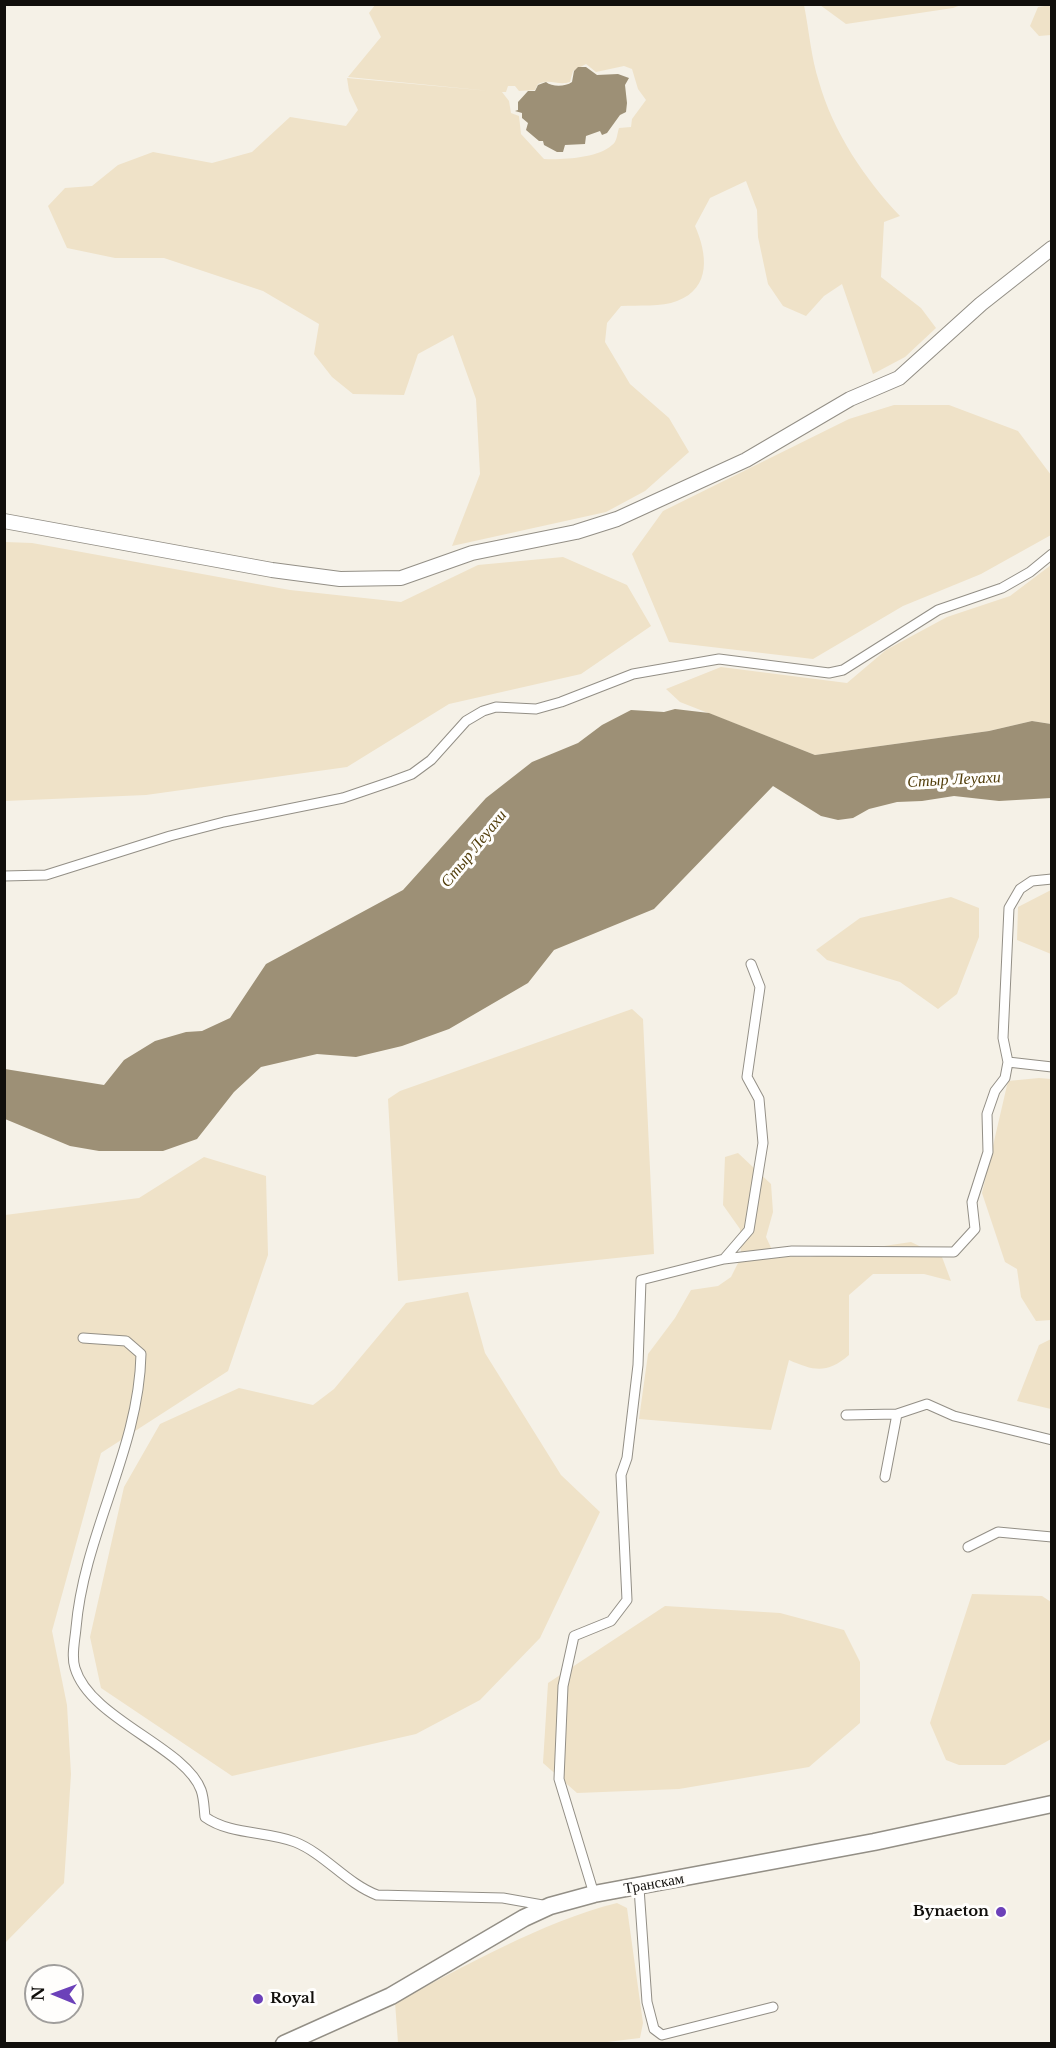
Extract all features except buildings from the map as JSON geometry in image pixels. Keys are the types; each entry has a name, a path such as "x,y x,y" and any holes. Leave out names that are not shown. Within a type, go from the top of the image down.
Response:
{"highway":[{"name":"Транскам","path":"284,2043 391,1996 524,1918 550,1906 594,1894 639,1888 1052,1804"}],"main road":[{"path":"4,521 273,570 340,579 401,578 464,555 576,532 617,519 746,460 850,399 899,378 981,304 1052,248"}],"street":[{"path":"4,876 46,875 170,836 224,822 343,798 393,781 412,774 431,760 466,721 483,711 496,707 536,709 561,702 633,674 719,659 829,673 843,670 938,610 1002,588 1030,572 1052,554"},
{"path":"594,1894 559,1779 563,1686 574,1636 611,1621 627,1600 621,1475 627,1458 638,1365 641,1280 724,1259 792,1251 954,1252 975,1229 972,1202 988,1152 987,1114 995,1091 1005,1078 1008,1062 1003,1038 1009,908 1020,889 1032,881 1052,879"},
{"path":"724,1259 749,1230 763,1143 759,1099 747,1077 760,987 751,964"},
{"path":"1008,1062 1052,1067"},
{"path":"84,1338 126,1341 141,1354 141,1379 127,1446 106,1501 84,1571 77,1620 75,1669 90,1693 126,1724 185,1766 201,1790 205,1817 214,1824 273,1835 298,1843 361,1889 377,1895 503,1898 550,1906"},
{"path":"846,1415 897,1414 927,1404 954,1416 1052,1440"},
{"path":"885,1477 897,1414"},
{"path":"968,1546 998,1532 1052,1537"},
{"path":"639,1888 647,2002 654,2029 662,2035 676,2033 700,2024 773,2007"}],"shaded area":[{"path":"375,5 804,5 816,73 833,119 863,171 900,216 884,222 881,277 921,308 936,328 905,357 873,374 842,284 824,296 806,316 783,306 768,284 758,237 757,210 746,181 710,198 695,226 704,258 704,269 696,288 688,295 671,303 621,306 607,323 605,342 630,384 669,418 689,452 645,491 606,512 452,546 480,474 476,399 453,335 418,354 404,395 353,394 332,377 314,354 319,324 263,291 164,258 115,258 67,248 48,206 65,188 92,186 118,165 153,152 212,163 252,152 290,117 346,126 358,110 349,91 347,78 490,91 348,77 381,37 369,13","holes":["586,64 596,72 624,66 632,69 638,89 646,100 632,119 631,127 619,128 614,144 598,153 570,158 544,159 521,134 519,116 511,113 509,101 502,92 506,92 508,86 515,86 519,91 535,90 542,82 570,82 573,71"]},
{"path":"820,5 961,5 846,24"},
{"path":"1051,5 1051,35 1039,36 1030,26 1038,7"},
{"path":"894,405 949,405 1018,431 1051,475 1051,535 981,574 903,606 813,659 669,642 632,554 663,511 849,419"},
{"path":"5,542 32,543 290,590 401,602 478,565 563,557 627,585 651,626 581,674 449,704 347,767 146,795 5,801"},
{"path":"1051,565 1051,724 1032,721 989,731 815,755 680,702 666,689 721,667 847,683 886,650 947,617 1010,596"},
{"path":"1052,890 1051,954 1017,940 1018,907"},
{"path":"951,897 979,908 979,937 957,994 938,1009 900,982 827,960 816,950 860,918"},
{"path":"632,1009 643,1019 654,1254 398,1281 388,1099 400,1091"},
{"path":"1051,1079 1051,1320 1036,1321 1021,1297 1017,1269 1005,1262 982,1193 1008,1081"},
{"path":"738,1153 771,1184 773,1212 766,1237 775,1256 810,1257 911,1242 942,1257 951,1281 924,1274 873,1274 849,1295 849,1355 834,1365 820,1369 806,1367 789,1360 771,1430 639,1419 648,1354 675,1318 691,1290 718,1286 731,1277 741,1257 740,1229 723,1205 725,1157"},
{"path":"204,1157 266,1176 268,1255 228,1371 101,1453 52,1631 67,1705 71,1774 64,1883 5,1943 5,1215 139,1198"},
{"path":"468,1292 485,1353 561,1475 600,1512 540,1638 480,1700 416,1734 232,1776 101,1688 90,1637 124,1487 160,1424 239,1388 313,1405 334,1389 406,1303"},
{"path":"1051,1339 1051,1409 1017,1401 1039,1345"},
{"path":"972,1594 1042,1596 1051,1602 1051,1739 1005,1765 959,1765 946,1760 930,1723"},
{"path":"665,1606 780,1613 844,1630 860,1662 860,1723 809,1767 679,1789 577,1793 543,1763 548,1683"},
{"path":"617,1903 627,1908 643,2023 640,2038 591,2044 398,2043 395,2002 532,1933"}],"water":[{"path":"578,67 586,67 597,75 618,74 629,78 625,85 626,112 620,115 607,133 602,135 600,131 586,136 585,144 565,145 563,152 557,152 544,145 543,141 539,141 526,130 528,123 522,118 522,113 515,111 518,110 518,102 528,91 535,91 538,85 546,82 555,86 569,84"},
{"name":"Стыр Леуахи","path":"675,709 709,713 815,755 989,731 1032,721 1051,724 1051,798 999,801 954,796 897,802 869,809 853,818 838,820 821,816 773,786 654,909 554,950 528,983 449,1029 402,1046 356,1057 317,1054 261,1067 234,1092 197,1139 163,1151 99,1151 70,1146 5,1119 5,1069 104,1085 124,1060 155,1041 186,1032 202,1031 230,1018 266,964 403,890 486,798 532,762 578,743 602,725 631,710 664,712"}],"place":[{"name":"Bynaeton","path":"1001,1912"},
{"name":"Royal","path":"258,1999"}]}
